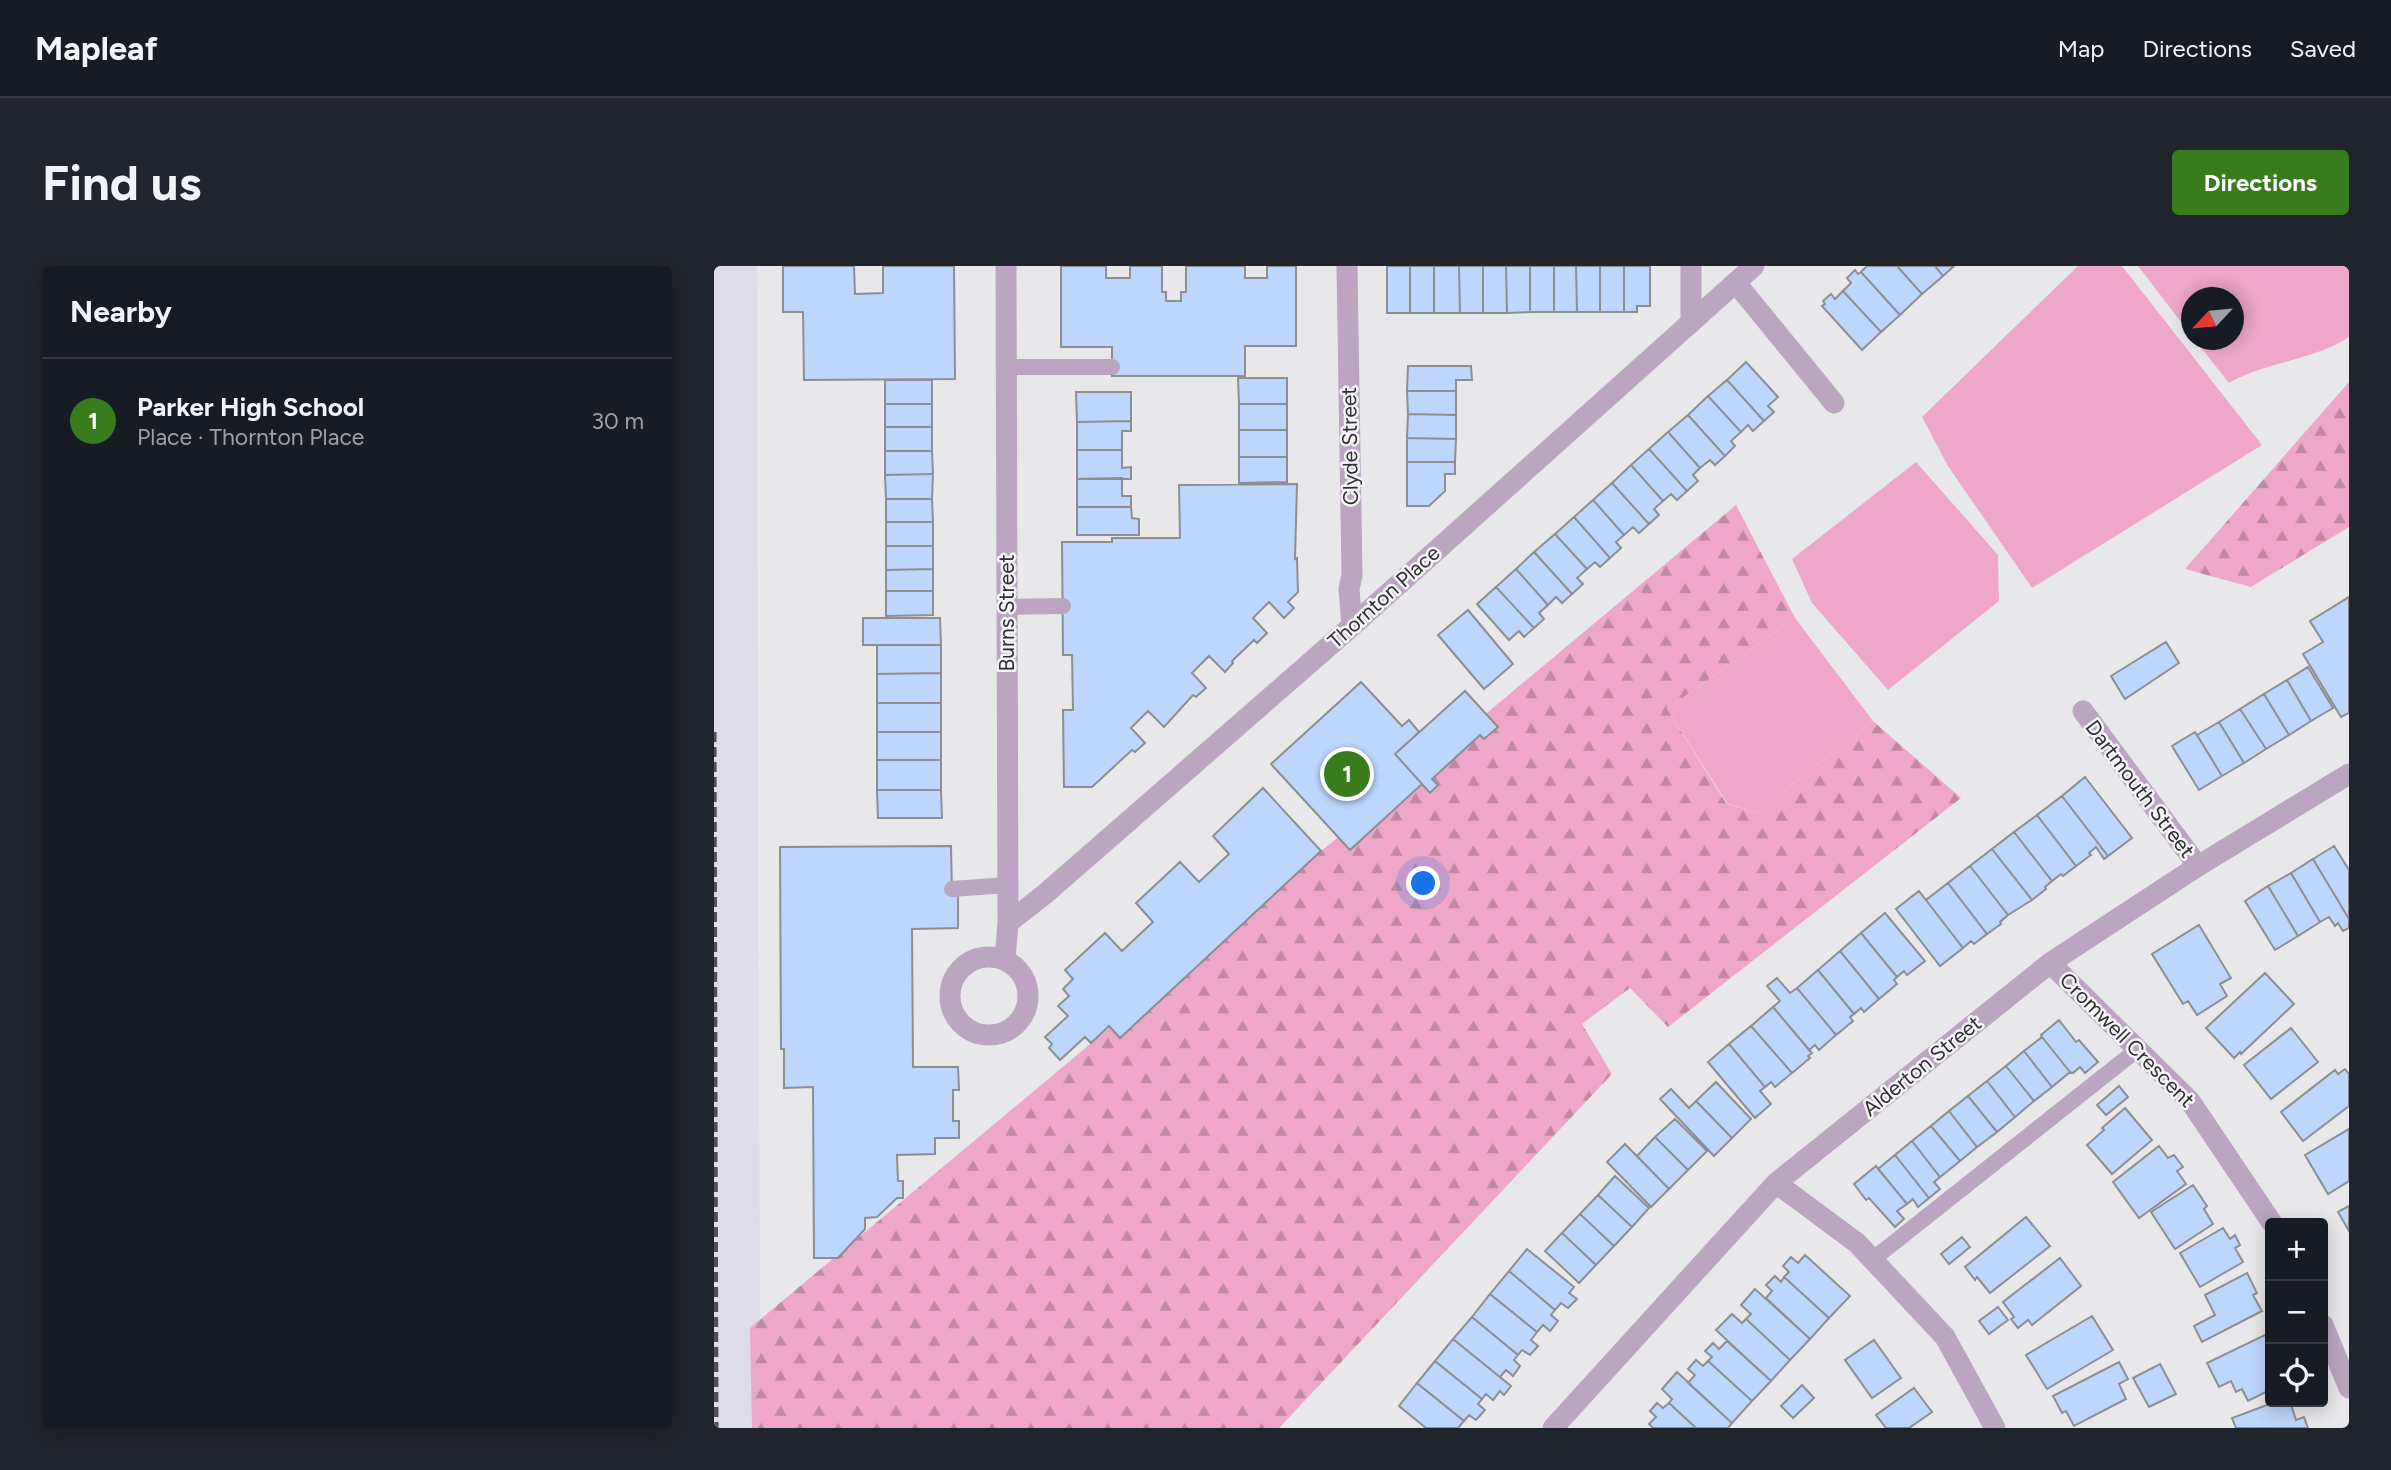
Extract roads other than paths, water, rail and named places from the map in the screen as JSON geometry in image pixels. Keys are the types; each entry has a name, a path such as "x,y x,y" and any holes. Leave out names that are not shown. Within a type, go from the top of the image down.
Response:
{"street":[{"name":"Burns Street","path":"1005,961 1008,923 1006,266"},
{"name":"Clyde Street","path":"1348,266 1352,575 1349,589 1352,626"},
{"path":"1691,266 1691,323"},
{"name":"Thornton Place","path":"1008,923 1045,894 1352,626 1754,266"},
{"path":"1736,283 1834,403"},
{"name":"Dartmouth Street","path":"2083,711 2197,866"},
{"name":"Alderton Street","path":"1553,1428 1776,1183 2050,963 2197,866 2349,774"},
{"name":"Cromwell Crescent","path":"2050,963 2190,1101 2269,1218"},
{"path":"1776,1183 1857,1243 1945,1337 1995,1428"},
{"path":"2328,1337 2349,1388"}],"lane":[{"path":"1006,367 1112,367"},
{"path":"1007,607 1063,606"},
{"path":"951,889 1007,885"},
{"path":"1872,1260 2138,1049"}],"railway":[{"path":"714,732 716,1428"}],"place":[{"name":"Parker High School","path":"1347,774"}]}
